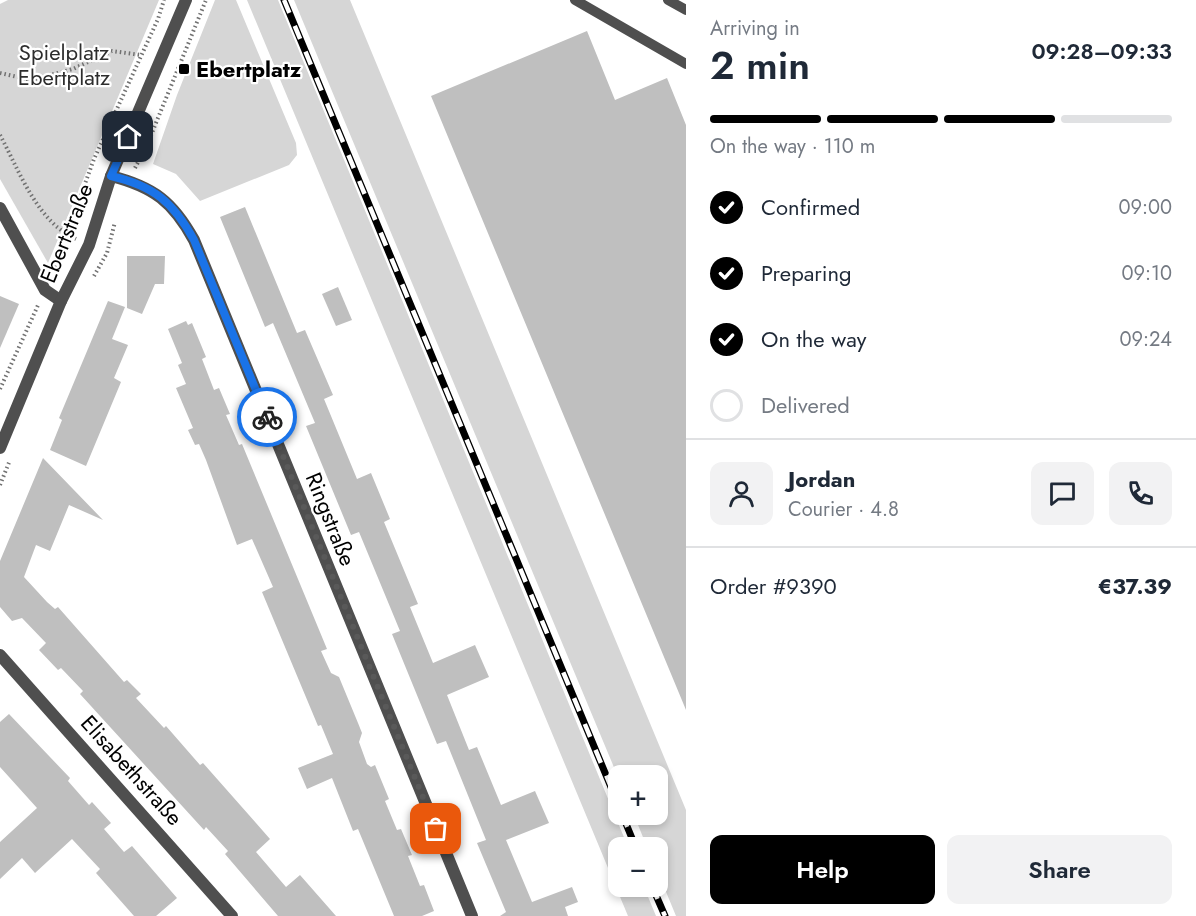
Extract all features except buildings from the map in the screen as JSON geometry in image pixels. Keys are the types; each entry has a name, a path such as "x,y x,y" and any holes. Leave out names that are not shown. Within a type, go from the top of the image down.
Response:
{"street":[{"name":"Ebertstraße","path":"0,448 61,301 89,245 111,176 186,0"},
{"name":"Ringstraße","path":"111,176 128,180 161,196 179,212 194,240 472,916"},
{"path":"0,208 45,291 61,301"},
{"name":"Elisabethstraße","path":"0,655 232,916"}],"lane":[{"path":"575,0 686,64"},
{"path":"668,0 686,10"}],"path":[{"path":"0,389 45,291 94,159 164,0"},
{"path":"0,73 31,80 73,69 112,51 141,55"},
{"path":"0,135 40,208 57,228 107,253"}],"green space":[{"name":"Spielplatz Ebertplatz","path":"8,0 159,0 48,263 0,179 0,4"},
{"path":"215,0 236,0 296,143 297,155 289,165 200,201 176,174 153,164 177,95"},
{"path":"247,0 278,0 608,799 608,825 619,825 624,837 608,837 608,868"},
{"path":"294,0 350,0 667,765 613,765"},
{"path":"668,767 686,810 686,916 676,916 668,897 668,837 643,837 638,825 668,825"},
{"path":"620,897 648,897 656,916 628,916"}],"railway":[{"path":"284,0 608,780"},
{"path":"627,825 631,837"},
{"path":"657,897 665,916"}],"way so far":[{"path":"267,417 436,829"}],"place":[{"name":"Ebertplatz","path":"184,69"}],"route":[{"path":"128,137 111,176 128,180 161,196 179,212 194,240 267,417"}]}
